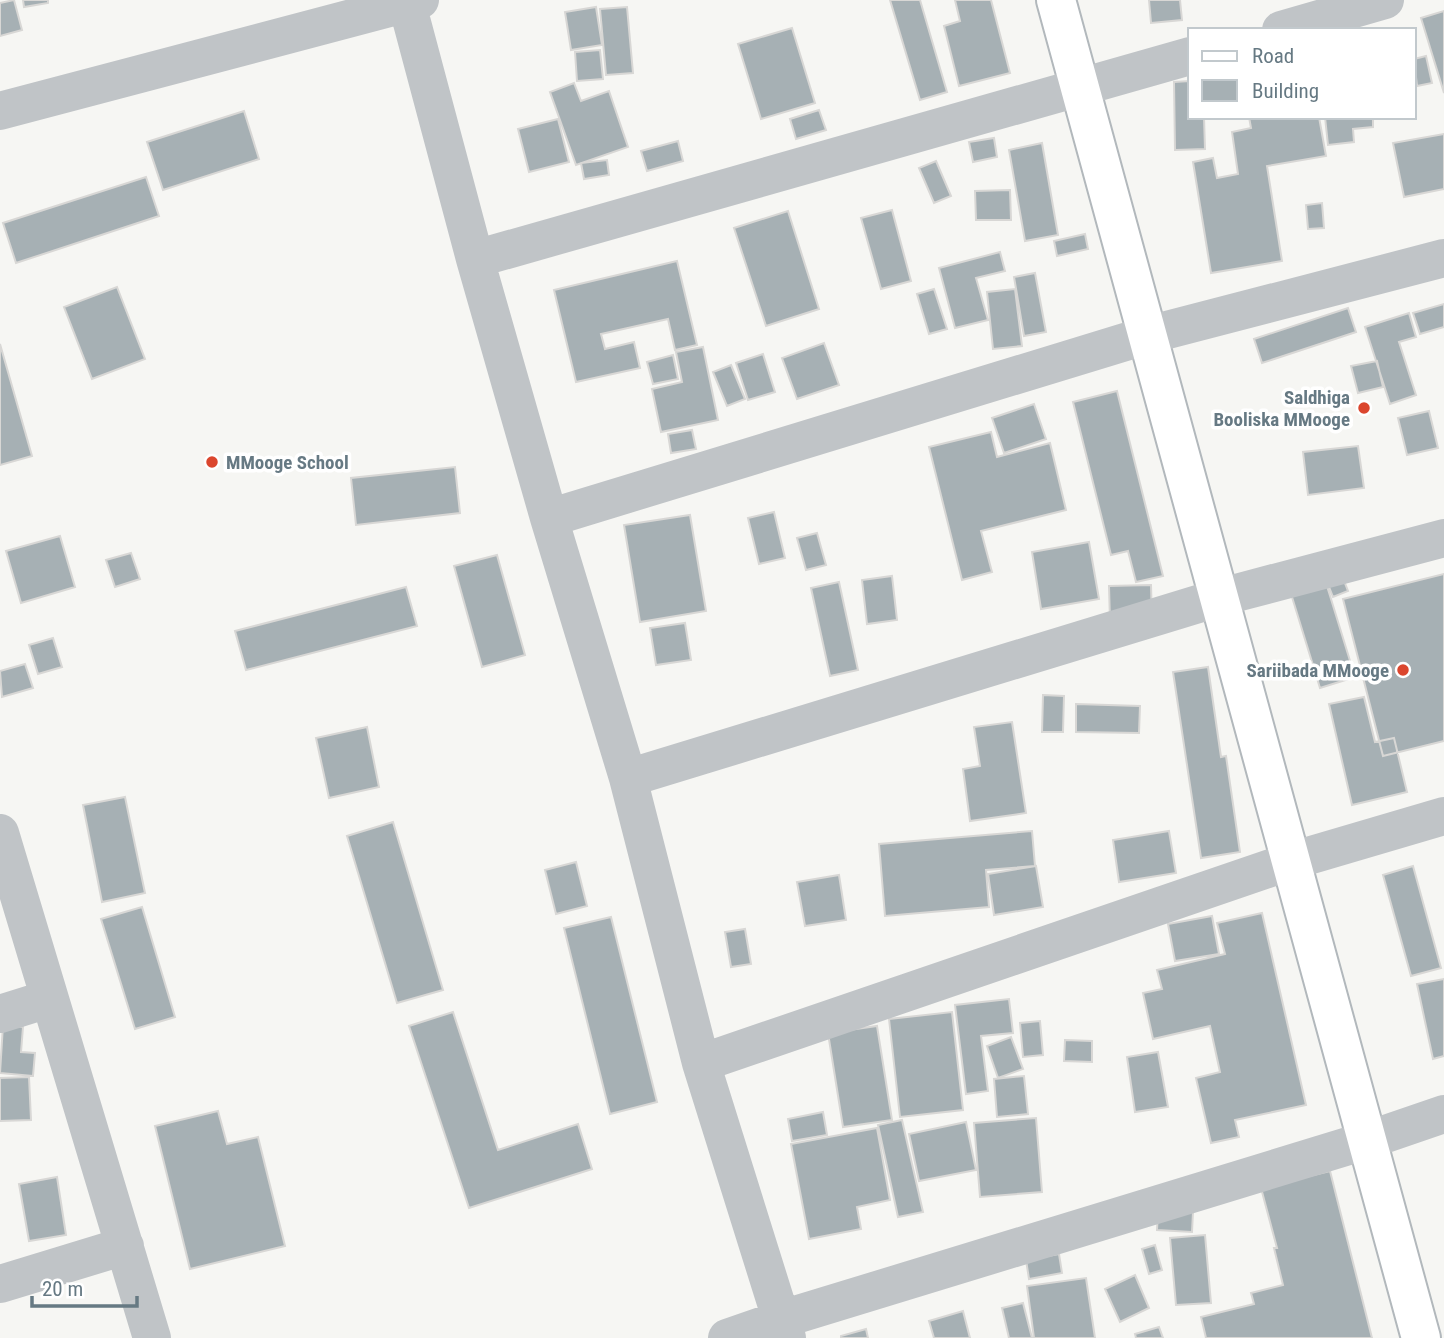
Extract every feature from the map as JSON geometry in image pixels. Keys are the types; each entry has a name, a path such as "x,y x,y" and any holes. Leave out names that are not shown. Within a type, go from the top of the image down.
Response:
{"street":[{"path":"1056,0 1422,1338"},
{"path":"1288,28 1385,0"},
{"path":"0,111 411,1 475,259 549,518 628,778 701,1063 785,1329"},
{"path":"475,259 1188,57"},
{"path":"549,518 1148,335 1444,258"},
{"path":"628,778 1221,597 1444,538"},
{"path":"701,1063 1291,861 1444,816"},
{"path":"0,834 152,1338"},
{"path":"0,1014 48,999"},
{"path":"727,1338 785,1329 1444,1114"},
{"path":"0,1284 125,1246"}],"building":[{"path":"14,0 22,30 0,36 0,3"},
{"path":"23,0 48,0 48,3 24,7"},
{"path":"890,0 920,0 947,92 920,100"},
{"path":"955,0 991,0 1010,73 959,86 944,26 960,21"},
{"path":"1149,0 1180,0 1182,20 1151,23"},
{"path":"596,7 602,45 571,50 565,12"},
{"path":"627,7 633,73 606,75 600,9"},
{"path":"1444,11 1444,93 1421,18"},
{"path":"792,28 815,103 761,119 738,44"},
{"path":"600,50 603,79 577,81 575,52"},
{"path":"1426,56 1432,83 1417,86 1416,58"},
{"path":"1188,81 1188,119 1204,119 1205,149 1175,150 1174,82"},
{"path":"574,83 581,101 609,91 628,147 576,165 550,92"},
{"path":"819,110 826,130 796,139 790,119"},
{"path":"244,111 259,159 163,190 147,142"},
{"path":"558,119 569,162 529,172 518,129"},
{"path":"1249,119 1319,119 1326,156 1267,166 1282,261 1211,273 1193,162 1213,158 1217,178 1238,174 1232,132 1251,128"},
{"path":"1325,119 1373,119 1373,127 1353,129 1354,142 1328,145"},
{"path":"1444,134 1444,189 1404,197 1393,143"},
{"path":"994,138 997,157 973,162 969,142"},
{"path":"678,141 683,161 647,171 641,151"},
{"path":"1042,143 1058,235 1025,241 1009,150"},
{"path":"607,160 609,175 584,179 581,163"},
{"path":"936,161 951,196 934,203 919,168"},
{"path":"146,177 159,216 16,263 3,223"},
{"path":"1010,190 1011,220 976,220 975,191"},
{"path":"1322,203 1324,228 1308,229 1306,205"},
{"path":"892,210 911,281 881,289 861,218"},
{"path":"788,211 819,309 766,326 734,228"},
{"path":"1085,234 1088,249 1057,256 1054,241"},
{"path":"1000,252 1005,271 976,278 988,320 955,328 939,268"},
{"path":"677,261 697,345 675,350 668,319 601,334 605,349 634,342 640,368 576,382 554,290"},
{"path":"1035,273 1046,332 1024,336 1014,277"},
{"path":"117,287 145,359 92,379 64,307"},
{"path":"934,289 947,329 929,334 917,294"},
{"path":"1015,289 1022,346 993,349 987,292"},
{"path":"1444,304 1444,327 1420,334 1413,313"},
{"path":"1348,308 1356,332 1262,363 1254,339"},
{"path":"1409,313 1416,337 1399,342 1416,395 1390,404 1365,327"},
{"path":"824,343 839,385 797,399 782,358"},
{"path":"0,344 32,456 0,465"},
{"path":"703,347 718,420 661,432 652,389 682,382 676,352"},
{"path":"763,354 775,392 748,400 736,363"},
{"path":"673,355 678,379 653,384 647,362"},
{"path":"1377,361 1383,387 1358,393 1351,366"},
{"path":"731,365 745,399 727,406 713,372"},
{"path":"1117,391 1163,576 1136,582 1128,551 1111,555 1073,402"},
{"path":"1034,404 1046,439 1004,453 992,418"},
{"path":"1429,411 1438,448 1407,455 1398,418"},
{"path":"692,430 696,449 671,453 668,434"},
{"path":"991,432 997,457 1050,443 1066,510 981,531 992,572 962,580 929,447"},
{"path":"1358,446 1364,488 1308,495 1303,452"},
{"path":"455,467 460,513 356,525 351,478"},
{"path":"774,512 785,558 759,564 748,518"},
{"path":"690,515 706,611 640,622 624,525"},
{"path":"817,533 826,565 806,570 797,538"},
{"path":"60,536 75,587 21,603 6,551"},
{"path":"1089,542 1099,599 1041,609 1032,552"},
{"path":"131,553 140,579 115,587 106,560"},
{"path":"497,555 525,655 482,667 454,566"},
{"path":"1339,568 1348,591 1333,597 1324,574"},
{"path":"1323,573 1355,677 1320,688 1288,584"},
{"name":"Sariibada MMooge","path":"1444,574 1444,741 1383,756 1343,599"},
{"path":"892,576 897,620 867,624 862,580"},
{"path":"839,582 858,670 830,676 811,588"},
{"path":"1151,585 1152,620 1110,621 1109,586"},
{"path":"406,587 417,626 246,670 235,631"},
{"path":"685,623 691,660 656,665 650,628"},
{"path":"53,638 62,667 38,674 29,645"},
{"path":"25,664 33,688 2,697 0,671"},
{"path":"1208,667 1221,757 1226,756 1240,852 1201,858 1173,672"},
{"path":"1043,695 1064,696 1063,732 1042,732"},
{"path":"1364,697 1375,742 1394,738 1407,792 1352,805 1329,704"},
{"path":"1076,704 1140,706 1139,733 1076,732"},
{"path":"1012,722 1026,813 970,821 963,769 980,766 974,727"},
{"path":"367,727 379,787 329,798 316,738"},
{"path":"125,797 145,893 102,902 83,805"},
{"path":"393,822 443,990 397,1003 347,836"},
{"path":"1032,831 1035,866 986,870 989,907 885,916 879,844"},
{"path":"1169,831 1176,873 1119,882 1113,840"},
{"path":"576,862 587,906 556,914 545,870"},
{"path":"1036,866 1043,907 994,915 988,874"},
{"path":"1413,866 1441,968 1411,976 1383,875"},
{"path":"839,875 846,920 805,926 797,882"},
{"path":"142,907 175,1017 135,1029 101,919"},
{"path":"1262,913 1306,1105 1235,1120 1239,1137 1211,1143 1196,1078 1220,1072 1210,1026 1153,1039 1143,993 1162,989 1157,970 1225,954 1217,923"},
{"path":"1212,916 1219,954 1175,961 1168,924"},
{"path":"611,917 657,1102 610,1114 564,928"},
{"path":"745,929 751,964 731,967 725,932"},
{"path":"1444,979 1444,1056 1433,1059 1417,984"},
{"path":"1009,999 1013,1033 981,1036 988,1091 966,1094 955,1005"},
{"path":"453,1012 498,1150 578,1124 592,1169 469,1208 409,1026"},
{"path":"952,1012 963,1110 900,1117 889,1019"},
{"path":"1040,1021 1043,1055 1023,1057 1020,1023"},
{"path":"3,1025 23,1027 21,1052 35,1053 33,1076 0,1073"},
{"path":"877,1026 892,1120 843,1127 828,1033"},
{"path":"1011,1037 1023,1069 998,1078 987,1046"},
{"path":"1065,1040 1092,1041 1092,1062 1064,1061"},
{"path":"1158,1052 1168,1107 1135,1112 1127,1057"},
{"path":"1024,1076 1028,1114 997,1117 994,1079"},
{"path":"29,1077 31,1120 0,1121 0,1078"},
{"path":"218,1111 227,1144 258,1137 285,1246 190,1269 155,1126"},
{"path":"823,1112 827,1135 792,1141 788,1119"},
{"path":"1036,1118 1042,1192 980,1197 974,1123"},
{"path":"902,1120 923,1212 898,1217 878,1125"},
{"path":"966,1122 976,1170 919,1181 909,1134"},
{"path":"877,1128 890,1200 857,1207 861,1229 809,1239 791,1144"},
{"path":"1330,1171 1372,1338 1206,1338 1201,1317 1254,1304 1251,1293 1283,1285 1274,1248 1277,1248 1261,1188"},
{"path":"57,1177 66,1235 29,1241 19,1184"},
{"path":"1158,1210 1193,1212 1192,1232 1157,1230"},
{"path":"1205,1235 1211,1303 1176,1305 1170,1238"},
{"path":"1155,1245 1162,1270 1149,1274 1142,1249"},
{"path":"1059,1254 1062,1273 1029,1279 1026,1260"},
{"path":"1135,1275 1149,1308 1120,1322 1105,1289"},
{"path":"1086,1278 1095,1338 1034,1338 1027,1286"},
{"path":"1023,1303 1032,1338 1009,1338 1002,1308"},
{"path":"963,1311 970,1338 934,1338 929,1321"},
{"path":"1159,1327 1163,1338 1136,1338 1135,1334"},
{"path":"866,1329 868,1338 841,1338 841,1336"}],"place":[{"name":"Saldhiga Booliska MMooge","path":"1364,408"},
{"name":"MMooge School","path":"212,462"},
{"name":"Sariibada MMooge","path":"1403,670"}]}
